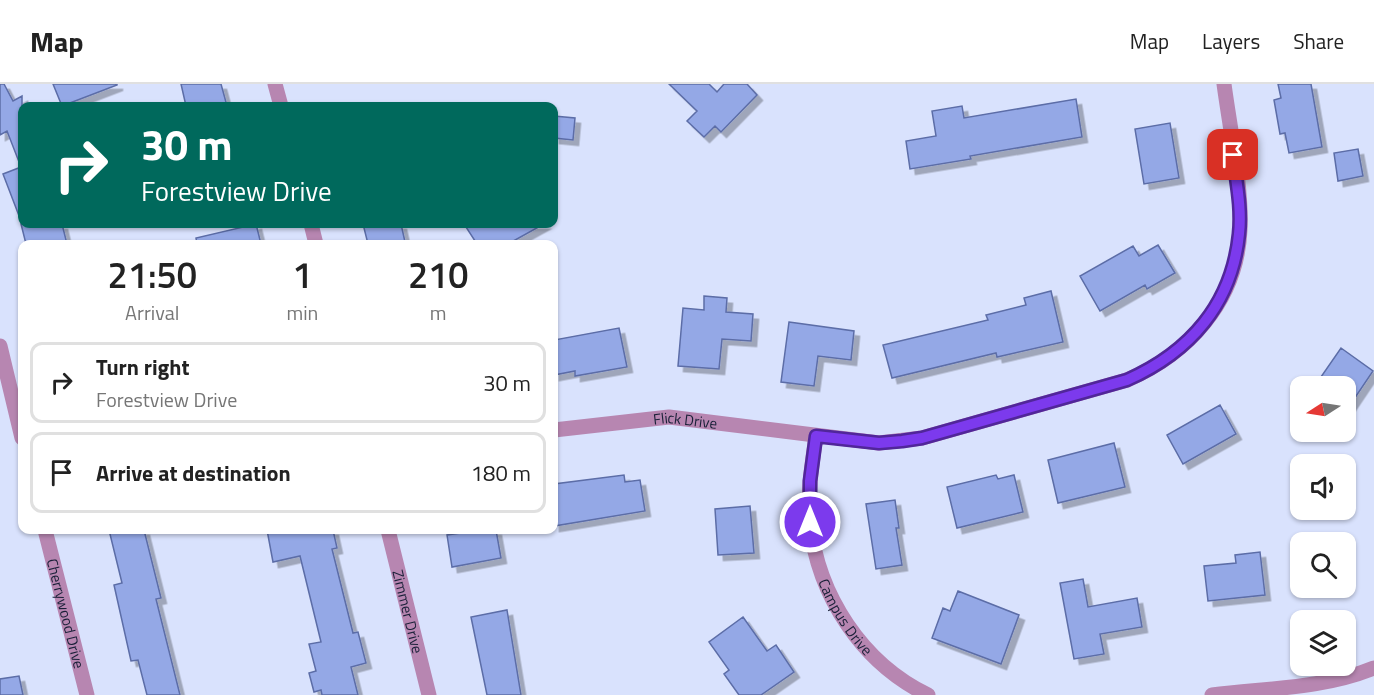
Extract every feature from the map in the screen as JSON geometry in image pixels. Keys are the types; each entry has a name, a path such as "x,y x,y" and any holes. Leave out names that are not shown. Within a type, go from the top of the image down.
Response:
{"street":[{"path":"275,84 280,102"},
{"name":"Flick Drive","path":"558,430 669,417 879,443 922,438 1127,380 1154,368 1192,338 1210,315 1225,290 1235,261 1240,232 1239,203 1224,84"},
{"path":"0,346 18,421"},
{"name":"Campus Drive","path":"816,436 810,481 810,522 816,559 829,594 862,644 891,672 928,695"},
{"name":"Cherrywood Drive","path":"46,534 87,695"},
{"name":"Zimmer Drive","path":"389,534 429,695"},
{"path":"1212,695 1306,685 1338,679 1371,669 1374,685"}],"building":[{"path":"0,84 4,84 13,101 22,96 22,102 18,102 18,159 7,131 0,135"},
{"path":"53,84 117,84 72,102 60,102"},
{"path":"181,84 221,84 226,102 185,102"},
{"path":"669,84 709,84 717,92 724,84 747,84 757,95 721,132 715,126 704,137 687,121 697,111"},
{"path":"1278,84 1311,84 1322,147 1289,153 1285,133 1280,134 1274,100 1281,98"},
{"path":"1076,99 1082,137 970,156 971,159 910,169 906,141 936,136 932,111 962,106 964,118"},
{"path":"558,116 575,118 573,140 558,138"},
{"path":"1170,123 1179,178 1144,184 1135,129"},
{"path":"1358,149 1363,176 1338,181 1334,153"},
{"path":"18,168 18,213 3,174"},
{"path":"22,228 63,228 66,240 25,240"},
{"path":"239,228 257,228 260,240 196,240 196,238"},
{"path":"364,228 402,228 405,240 367,240"},
{"path":"467,228 537,228 515,240 474,240"},
{"path":"1158,245 1175,273 1147,289 1145,285 1100,311 1080,276 1133,246 1139,256"},
{"path":"1051,291 1063,342 997,357 996,353 892,378 883,345 988,320 986,315 1026,305 1024,298"},
{"path":"704,296 727,298 726,312 753,314 751,341 722,339 719,369 678,366 683,308 704,310"},
{"path":"789,322 854,331 851,360 818,356 814,386 781,382"},
{"path":"619,328 627,367 575,376 575,371 558,374 558,339"},
{"path":"1341,348 1373,371 1356,396 1356,376 1322,376"},
{"path":"1220,405 1236,434 1183,464 1167,435"},
{"path":"1114,443 1125,487 1058,503 1048,460"},
{"path":"624,475 625,482 640,480 645,511 558,525 558,483"},
{"path":"996,475 998,479 1014,475 1023,512 957,528 947,487"},
{"path":"895,500 899,528 896,528 902,565 876,569 866,504"},
{"path":"750,506 754,553 718,555 715,509"},
{"path":"110,534 145,534 161,598 156,599 180,695 147,695 138,660 131,661 114,585 122,583"},
{"path":"268,534 334,534 337,548 332,549 353,633 358,632 366,663 351,667 358,695 322,695 321,690 314,692 309,673 316,671 309,644 321,642 300,556 273,562"},
{"path":"497,534 501,558 452,567 447,535"},
{"path":"1260,552 1265,595 1208,601 1204,566 1236,563 1235,555"},
{"path":"1083,579 1088,607 1137,598 1142,627 1100,634 1104,654 1074,659 1060,583"},
{"path":"958,591 1019,615 1001,664 932,638 943,608 950,611"},
{"path":"507,610 521,695 487,695 471,617"},
{"path":"743,617 767,651 776,645 794,672 761,695 739,695 724,674 729,670 709,642"},
{"path":"19,676 23,695 0,695 0,679"}],"route":[{"path":"810,522 810,481 816,436 879,443 922,438 1127,380 1162,363 1176,352 1192,338 1210,315 1225,290 1235,261 1240,232 1233,155"}]}
